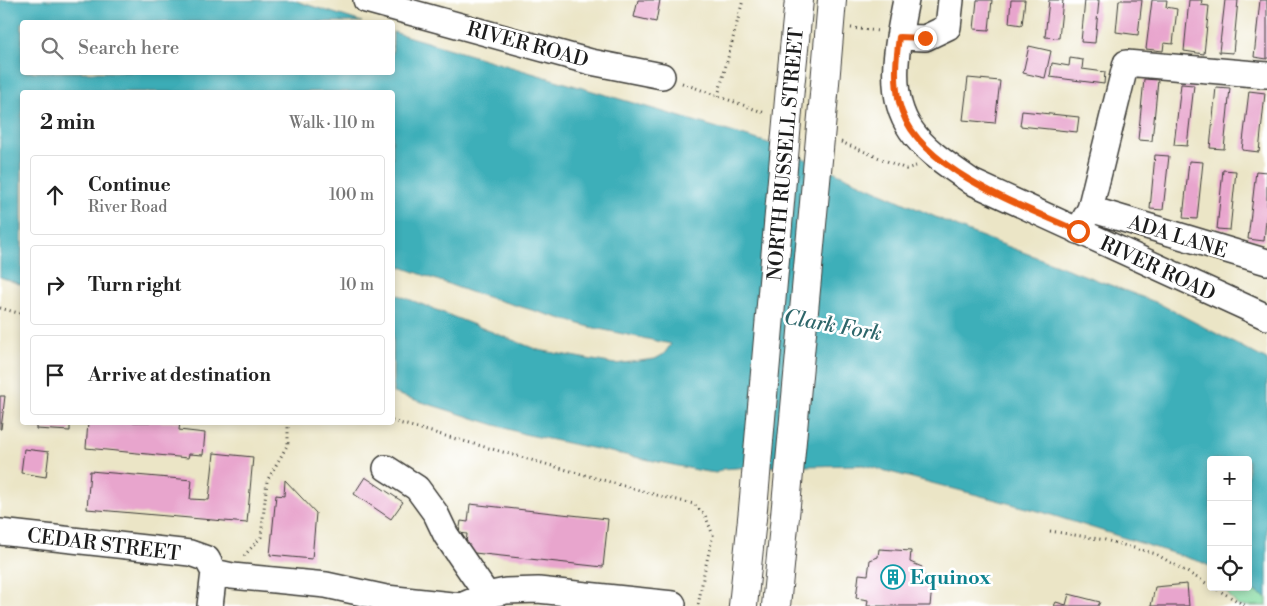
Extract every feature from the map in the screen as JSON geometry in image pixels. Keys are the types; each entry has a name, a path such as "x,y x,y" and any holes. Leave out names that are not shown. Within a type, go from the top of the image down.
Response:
{"main road":[{"name":"NORTH RUSSELL STREET","path":"743,606 790,88 800,0"},
{"name":"NORTH RUSSELL STREET","path":"776,606 832,0"}],"street":[{"name":"RIVER ROAD","path":"366,0 591,62 662,76"},
{"name":"RIVER ROAD","path":"906,0 890,34 899,103 911,130 934,155 972,182 1267,317"},
{"path":"890,34 925,38 948,27 952,0"},
{"path":"1078,231 1090,209 1126,63 1267,75"},
{"name":"ADA LANE","path":"1090,209 1267,262"},
{"path":"386,468 417,488 436,514 450,542 487,596"},
{"name":"CEDAR STREET","path":"0,532 190,553 211,566 237,577 326,585 386,598 461,606 506,590 538,590 673,604"},
{"path":"210,606 211,566"}],"path":[{"path":"718,96 743,0"},
{"path":"850,28 890,34"},
{"path":"0,308 20,313"},
{"path":"395,423 694,504 705,515 713,535 698,606"},
{"path":"211,566 238,561 261,538 267,481 288,444 288,425"},
{"path":"1050,531 1104,540 1156,554 1207,583"},
{"path":"1220,591 1246,606"}],"green space":[{"path":"1252,590 1267,598 1267,606 1238,606 1225,591"}],"water":[{"name":"Clark Fork","path":"0,0 293,0 356,20 20,20 20,75 395,75 395,33 772,144 967,231 1158,303 1267,360 1267,598 1252,590 1252,456 1207,456 1207,565 1042,512 863,465 749,467 723,469 716,473 702,471 524,434 395,394 395,294 538,350 615,364 655,359 664,354 671,344 590,327 470,292 395,265 395,90 20,90 20,284 0,277"}],"building":[{"path":"638,0 660,0 656,22 634,17"},
{"path":"977,0 992,0 989,30 974,29"},
{"path":"1011,0 1025,0 1022,25 1009,23"},
{"path":"1049,0 1063,0 1059,38 1045,37"},
{"path":"1085,0 1099,0 1095,43 1081,42"},
{"path":"1119,0 1142,0 1138,35 1116,32"},
{"path":"1152,0 1167,0 1166,7 1177,9 1173,44 1164,43 1163,51 1146,49"},
{"path":"1189,0 1202,0 1201,5 1209,6 1204,54 1184,51"},
{"path":"1225,0 1238,0 1233,53 1219,52"},
{"path":"1260,0 1267,0 1267,59 1254,57"},
{"path":"1029,46 1051,51 1045,78 1023,73"},
{"path":"1070,58 1083,60 1082,69 1105,72 1104,84 1050,77 1052,63 1069,66"},
{"path":"968,78 1000,81 995,123 963,120"},
{"path":"1144,79 1158,80 1152,141 1138,140"},
{"path":"1181,84 1194,85 1187,146 1174,145"},
{"path":"1216,87 1230,88 1224,149 1210,148"},
{"path":"1249,91 1265,93 1259,152 1242,150"},
{"path":"1022,111 1079,117 1077,132 1020,126"},
{"path":"1155,155 1169,156 1163,210 1150,209"},
{"path":"1189,161 1203,162 1197,219 1183,218"},
{"path":"1223,170 1236,171 1230,230 1217,229"},
{"path":"1256,171 1267,172 1267,210 1264,241 1248,239"},
{"path":"0,396 5,396 1,429 0,429"},
{"path":"36,425 70,425 70,431 36,429"},
{"path":"88,425 180,425 179,430 205,433 203,455 189,454 188,458 86,448"},
{"path":"24,449 49,452 46,477 21,473"},
{"path":"214,453 253,457 247,523 87,509 90,471 192,480 190,499 209,500"},
{"path":"365,477 403,502 391,519 354,494"},
{"path":"285,480 316,513 312,559 270,555 276,495 284,496"},
{"path":"470,504 608,519 603,567 465,552 467,534 459,533 461,521 468,522"},
{"name":"Equinox","path":"879,549 911,551 910,562 922,567 923,576 933,577 930,606 867,606 868,600 856,598 859,574 868,575 870,560 878,557"},
{"path":"1187,584 1189,606 1151,606 1155,587"},
{"path":"1069,594 1100,602 1098,606 1054,606 1056,602 1066,605"}],"place":[{"name":"Equinox","path":"893,577"}],"route":[{"path":"925,38 899,37 895,73 899,103 911,130 934,155 972,182 1078,231"}]}
